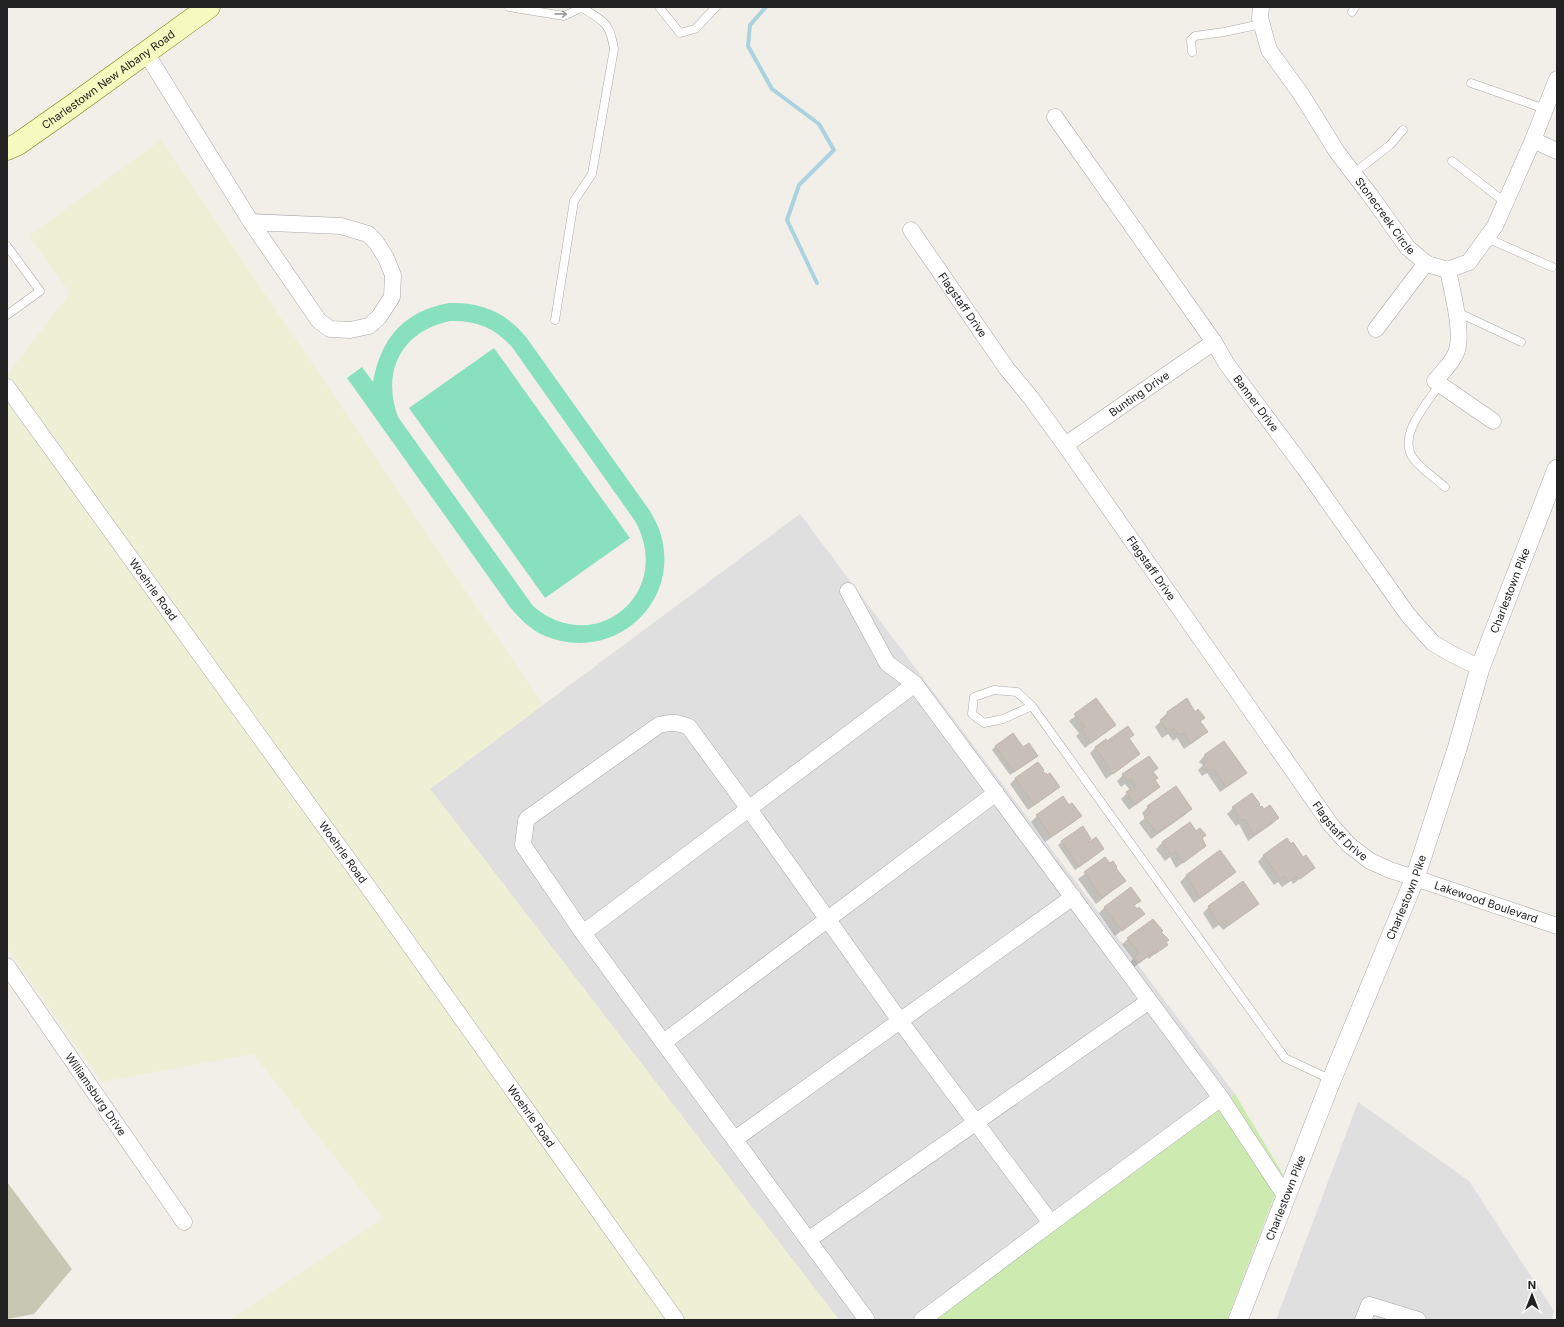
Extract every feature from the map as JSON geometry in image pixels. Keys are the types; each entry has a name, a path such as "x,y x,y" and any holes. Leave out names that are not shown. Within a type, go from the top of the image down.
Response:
{"main road":[{"name":"Charlestown New Albany Road","path":"7,149 24,140 209,7"}],"street":[{"name":"Stonecreek Circle","path":"1261,7 1261,24 1269,50 1301,94 1337,152 1408,248 1426,263 1448,270"},
{"path":"146,53 251,222 319,321 330,329 350,330 369,326 379,318 392,297 393,275 386,258 376,242 368,234 341,226 251,222"},
{"path":"1493,422 1435,381 1456,353 1458,340 1456,312 1448,270 1468,262 1495,226 1533,140 1557,79"},
{"name":"Banner Drive","path":"1055,117 1214,342 1226,363 1305,469 1408,615 1433,643 1480,668"},
{"path":"1533,140 1557,151"},
{"name":"Flagstaff Drive","path":"911,230 1007,369 1031,398 1330,825 1349,845 1370,862 1415,878"},
{"path":"1376,329 1426,263"},
{"name":"Bunting Drive","path":"1064,445 1214,342"},
{"name":"Woehrle Road","path":"7,387 384,909 676,1320"},
{"name":"Charlestown Pike","path":"1238,1320 1332,1080 1415,878 1457,749 1480,668 1557,469"},
{"path":"848,591 887,663 915,684 1221,1098 1286,1197"},
{"path":"583,933 915,684"},
{"path":"867,1320 583,933 523,845 526,821 528,818 659,725 669,722 678,722 689,727 974,1123 1050,1223"},
{"path":"664,1042 996,793"},
{"name":"Lakewood Boulevard","path":"1415,878 1557,926"},
{"path":"735,1139 1073,897"},
{"name":"Williamsburg Drive","path":"7,966 184,1222"},
{"path":"808,1240 1149,1001"},
{"path":"922,1320 1050,1223 1221,1098"},
{"path":"1363,1320 1369,1305 1418,1320"}],"lane":[{"path":"509,7 530,8 564,16 583,8 603,21 612,33 614,49 592,174 574,201 555,320"},
{"path":"659,7 680,33 695,29 716,7"},
{"path":"1192,52 1191,40 1195,36 1261,24"},
{"path":"1471,83 1545,109"},
{"path":"1354,173 1390,145 1403,130"},
{"path":"1452,161 1506,203"},
{"path":"1487,238 1552,267"},
{"path":"7,246 40,291 7,315"},
{"path":"1456,312 1521,342"},
{"path":"1440,384 1410,429 1408,442 1412,457 1445,487"},
{"path":"1032,706 1004,719 984,723 972,714 974,697 994,690 1018,692 1032,706 1285,1058 1332,1080"}],"shaded area":[{"path":"161,140 543,705 430,789 839,1320 230,1320 383,1218 253,1054 102,1082 7,948 7,375 70,293 29,236"},
{"path":"800,514 1235,1094 933,1320 839,1320 430,789"},
{"path":"1358,1102 1469,1181 1554,1311 1551,1320 1276,1320"},
{"path":"7,1182 72,1269 34,1314 7,1319"}],"green space":[{"path":"449,303 472,304 492,310 510,321 518,328 526,337 652,514 659,528 662,539 664,564 660,587 649,607 634,624 615,635 593,642 569,642 545,636 530,627 510,607 347,378 362,367 373,382 382,352 397,329 407,320 433,307","holes":["450,321 459,321 484,326 506,340 635,521 645,547 645,572 637,594 622,610 603,621 581,625 557,621 533,606 398,417 393,400 392,384 394,369 400,356 408,344 419,334 433,326"]},
{"path":"494,348 630,538 545,598 409,408"},
{"path":"1235,1094 1283,1174 1227,1320 933,1320"}],"building":[{"path":"1096,698 1116,725 1091,743 1081,729 1085,727 1074,714"},
{"path":"1187,698 1195,712 1198,709 1205,718 1200,721 1208,732 1190,743 1183,733 1179,735 1174,728 1168,732 1160,720 1168,715 1167,712"},
{"path":"1128,726 1134,735 1129,738 1140,754 1113,774 1095,747 1106,739 1107,741"},
{"path":"1013,733 1023,747 1029,743 1038,756 1014,772 995,746"},
{"path":"1224,741 1247,773 1226,787 1213,768 1208,771 1203,764 1209,760 1204,755"},
{"path":"1149,756 1158,768 1153,772 1158,778 1155,780 1160,787 1135,805 1126,792 1136,785 1131,779 1128,781 1122,774"},
{"path":"1038,762 1045,774 1046,773 1047,775 1050,773 1060,787 1034,805 1015,778"},
{"path":"1176,786 1192,809 1157,833 1144,817 1151,813 1147,806"},
{"path":"1252,793 1260,804 1260,807 1262,806 1264,809 1270,805 1279,818 1254,835 1245,819 1242,821 1232,807"},
{"path":"1063,796 1069,805 1072,803 1082,816 1051,837 1036,815"},
{"path":"1190,822 1196,831 1200,828 1206,835 1202,838 1206,846 1183,863 1176,852 1171,855 1162,842"},
{"path":"1083,826 1091,839 1088,841 1089,842 1096,837 1104,849 1079,867 1061,841"},
{"path":"1287,838 1291,844 1293,842 1303,857 1306,855 1315,868 1300,879 1297,876 1288,882 1284,876 1280,879 1263,855"},
{"path":"1220,850 1236,872 1200,898 1186,875"},
{"path":"1105,857 1110,863 1113,861 1117,867 1116,868 1126,881 1102,898 1084,872"},
{"path":"1243,881 1259,904 1229,925 1225,920 1219,924 1208,906"},
{"path":"1131,887 1141,901 1134,905 1137,909 1139,907 1145,914 1122,931 1104,907"},
{"path":"1153,919 1163,931 1161,932 1169,940 1166,942 1168,945 1155,954 1154,952 1139,963 1134,957 1139,953 1127,938"}],"waterway":[{"path":"766,7 750,25 748,46 772,89 819,124 834,150 799,185 787,220 817,283"}]}
